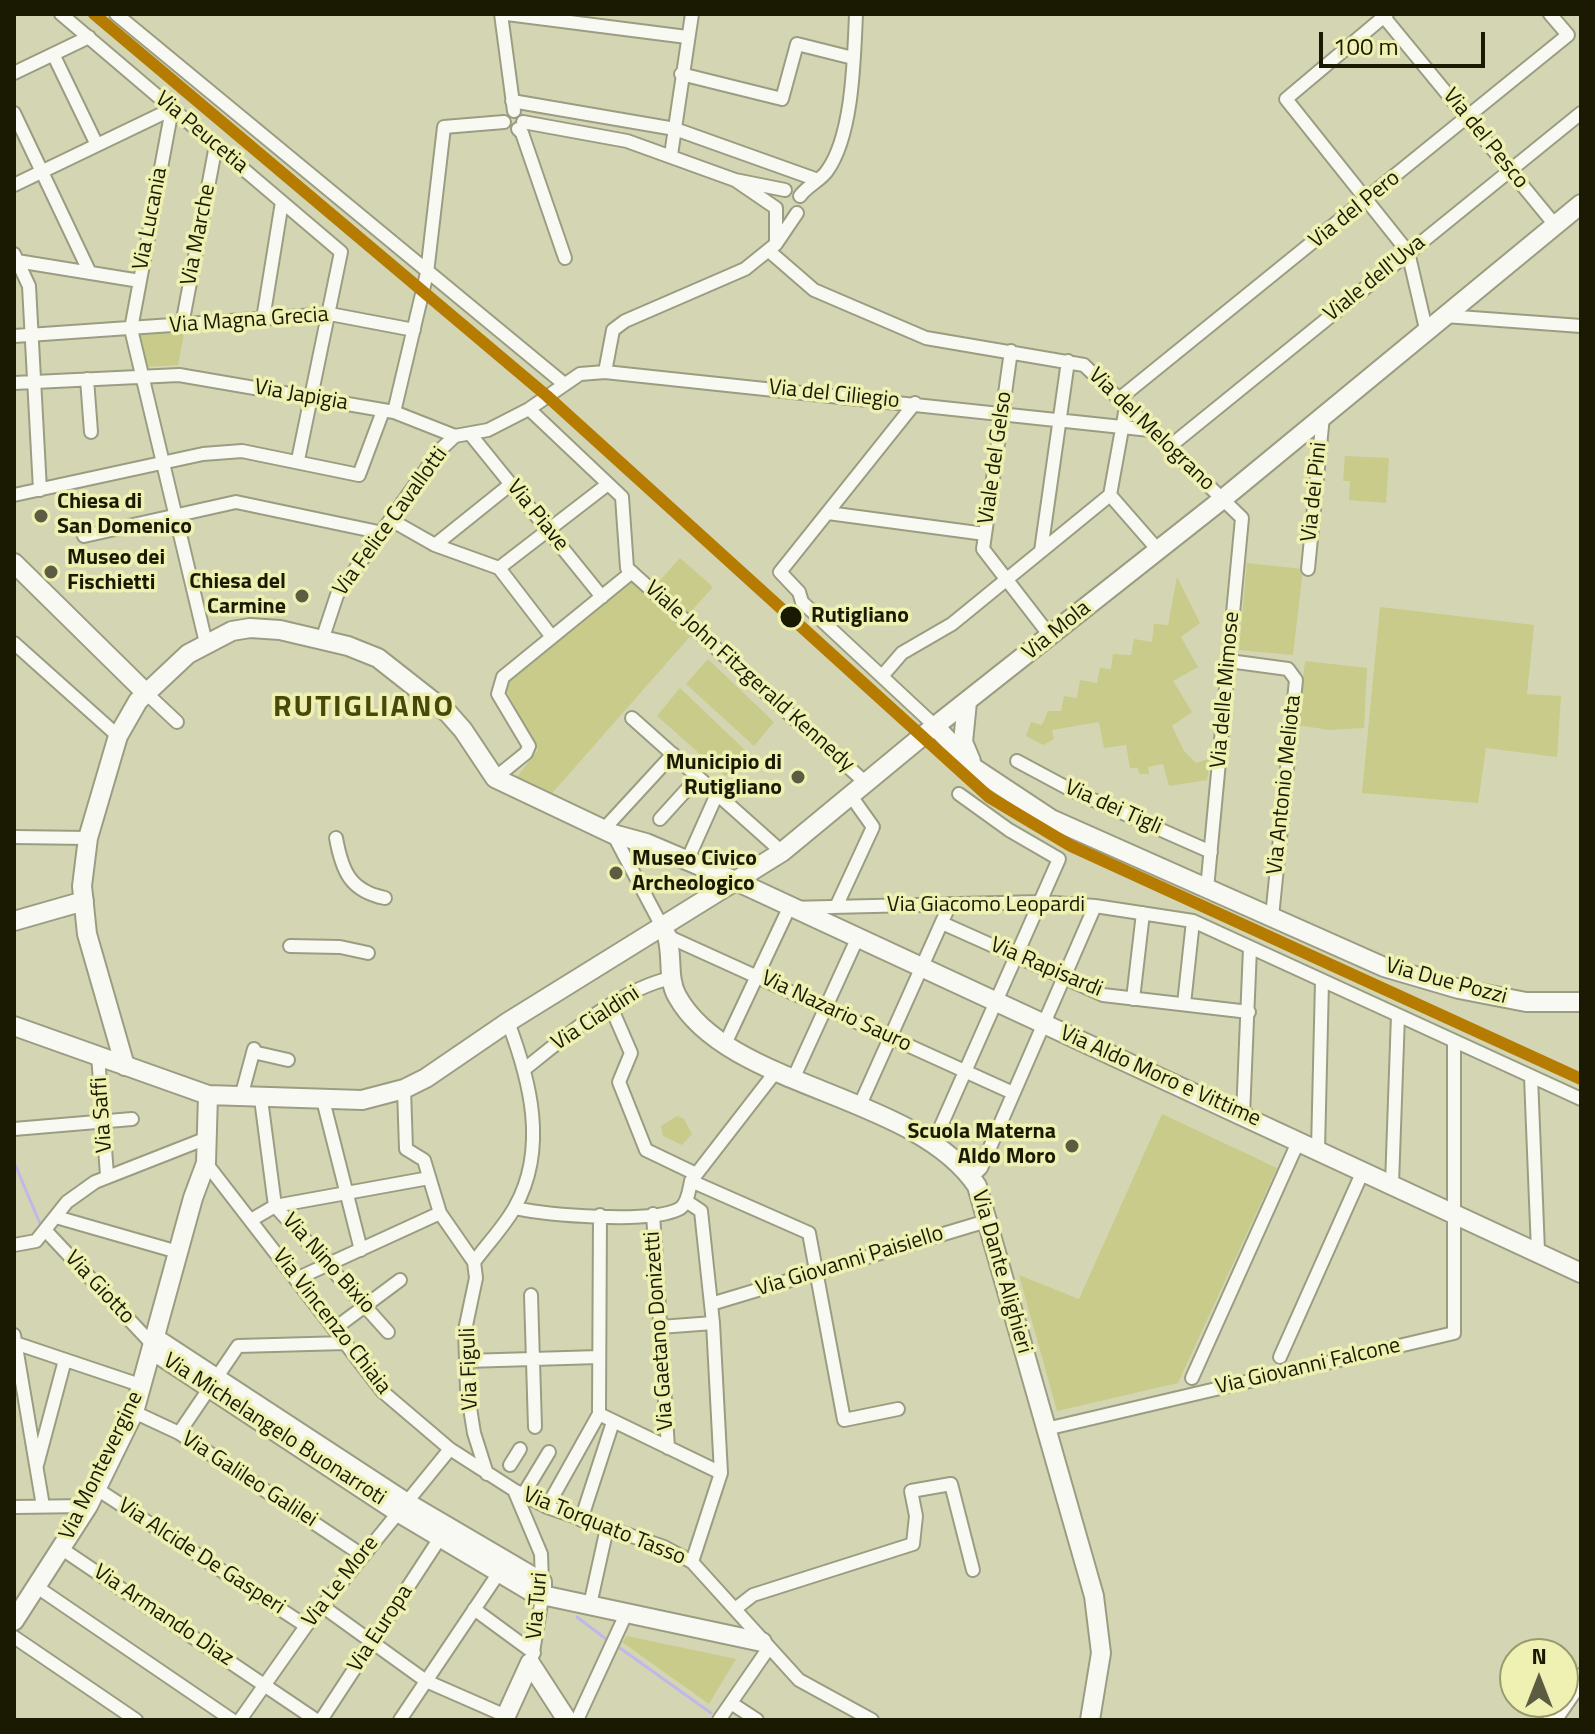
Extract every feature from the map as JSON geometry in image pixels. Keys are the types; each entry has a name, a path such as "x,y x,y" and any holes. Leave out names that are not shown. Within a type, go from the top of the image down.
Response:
{"street":[{"name":"Via Peucetia","path":"61,14 341,252 330,314"},
{"path":"116,14 563,383"},
{"path":"501,14 517,116 565,258"},
{"path":"507,14 604,20 687,37"},
{"path":"671,155 692,14"},
{"path":"800,196 815,179 826,173 839,143 853,58 856,14"},
{"name":"Via del Pero","path":"1123,403 1568,35 1550,14"},
{"path":"1386,16 1286,99 1408,252 1426,329"},
{"name":"Via del Pesco","path":"1386,16 1555,225"},
{"path":"14,73 89,37"},
{"path":"681,74 782,99 797,44 853,58"},
{"path":"54,56 97,145"},
{"path":"14,185 172,109"},
{"name":"Via Lucania","path":"131,329 172,109"},
{"path":"14,113 90,273"},
{"name":"Viale dell'Uva","path":"1169,447 1581,113"},
{"path":"14,495 160,463 242,451 298,460 359,475 389,411 414,330 427,273 444,127 504,122 506,115 675,129 815,179"},
{"path":"517,116 627,141 735,180 793,190 800,196 802,204 772,248 745,269 625,321 613,330 605,372"},
{"name":"Via Marche","path":"182,325 216,145"},
{"path":"735,180 786,216 797,213"},
{"path":"772,248 776,199 785,190"},
{"path":"263,319 282,202"},
{"name":"Via Mola","path":"14,1026 208,1095 362,1100 404,1089 470,1050 508,1022 664,932 782,852 935,726 1224,498 1442,315 1581,204"},
{"name":"Via del Melograno","path":"772,248 814,290 926,338 1084,365 1224,498"},
{"path":"16,258 140,281"},
{"path":"16,258 29,286 40,490"},
{"path":"298,460 330,314"},
{"name":"Via Magna Grecia","path":"14,336 330,314 414,330"},
{"path":"1442,315 1581,326"},
{"path":"131,329 160,463 206,643"},
{"name":"Viale del Gelso","path":"1011,351 983,549 1051,637"},
{"path":"1041,551 1068,361"},
{"name":"Via del Ciliegio","path":"529,409 580,374 605,372 1150,430"},
{"name":"Via Japigia","path":"14,383 179,375 389,411 455,436"},
{"path":"87,379 91,432"},
{"path":"915,403 780,572 799,592 802,602 935,726"},
{"path":"883,675 902,653 952,624 1110,495 1123,426 1123,403"},
{"path":"125,1066 87,934 84,901 88,838 118,736 145,692 206,643 250,628 322,640 362,651 400,674 463,730 495,778 526,753 529,746 498,694 498,685 632,572 627,568 624,501 529,409"},
{"name":"Via Felice Cavallotti","path":"322,640 337,595 439,451 455,436 471,435 529,409"},
{"name":"Via dei Pini","path":"1308,569 1323,416"},
{"name":"Via Piave","path":"471,435 602,597"},
{"path":"435,545 511,484"},
{"path":"499,568 608,484"},
{"path":"1110,495 1158,550"},
{"name":"Via delle Mimose","path":"1207,889 1242,518 1224,498"},
{"path":"84,536 236,502 383,533"},
{"path":"828,513 985,534"},
{"path":"391,520 435,545 499,568 552,637"},
{"path":"14,563 21,574 177,722"},
{"name":"Viale John Fitzgerald Kennedy","path":"632,572 866,783"},
{"path":"14,643 118,736"},
{"name":"Via Antonio Meliota","path":"1229,661 1288,669 1296,680 1272,917"},
{"path":"967,702 963,742 974,768"},
{"path":"632,718 782,852"},
{"name":"Via Due Pozzi","path":"935,726 974,768 1060,823 1384,967 1426,980 1526,1002 1581,1002"},
{"path":"664,932 608,831 673,754"},
{"name":"Via dei Tigli","path":"1017,761 1073,791 1211,852"},
{"path":"660,819 698,777"},
{"name":"Via Aldo Moro e Vittime","path":"495,778 608,831 738,882 1581,1273"},
{"path":"687,861 717,794"},
{"path":"933,1144 1059,859 1009,830 959,794"},
{"path":"836,907 873,827 851,796"},
{"path":"14,837 88,838"},
{"path":"336,838 346,876 369,895 385,898"},
{"path":"14,921 84,901"},
{"name":"Via Giacomo Leopardi","path":"789,908 1041,902 1095,906 1193,921 1581,1099"},
{"path":"859,1107 950,904"},
{"path":"972,1177 981,1168 1095,906"},
{"path":"725,1044 789,908"},
{"path":"1133,999 1143,913"},
{"path":"1184,1004 1193,921"},
{"name":"Via Rapisardi","path":"942,923 1103,995 1249,1012"},
{"name":"Via Nazario Sauro","path":"664,932 1013,1093"},
{"name":"Via Dante Alighieri","path":"664,932 672,978 683,1005 725,1044 933,1144 972,1177 990,1220 1046,1429 1088,1569 1098,1616 1100,1667 1090,1720"},
{"path":"515,1208 553,1216 653,1214 677,1210 686,1201 694,1178 786,1074 826,1007 857,939"},
{"path":"290,946 340,947 368,953"},
{"path":"1243,1115 1250,948"},
{"name":"Via Cialdini","path":"526,1068 578,1026 648,984 672,978"},
{"path":"1318,1150 1322,981"},
{"path":"611,1007 631,1053 619,1082 646,1150 694,1178 809,1233 844,1420 898,1409"},
{"path":"1392,1184 1398,1015"},
{"path":"404,1089 406,1149 424,1160 440,1213 474,1262 515,1208 530,1166 533,1108 526,1068 508,1022"},
{"path":"1454,1041 1454,1213"},
{"path":"241,1097 253,1050 288,1060"},
{"name":"Via Saffi","path":"98,1055 107,1175"},
{"path":"1531,1077 1538,1251"},
{"name":"Via Montevergine","path":"14,1621 88,1506 134,1412 206,1163 208,1095"},
{"name":"Via Nino Bixio","path":"261,1099 275,1206 388,1332"},
{"path":"323,1100 361,1250"},
{"path":"14,1129 132,1119"},
{"path":"14,1245 36,1241 67,1202 107,1175 207,1138"},
{"path":"1192,1378 1299,1140"},
{"name":"Via Vincenzo Chiaia","path":"206,1163 383,1392 450,1449 487,1474 504,1473 518,1493"},
{"path":"1280,1357 1363,1171"},
{"path":"251,1220 275,1206 429,1178"},
{"path":"686,1201 701,1211 713,1323 721,1473 692,1562"},
{"path":"296,1279 440,1213"},
{"name":"Via Giovanni Falcone","path":"1046,1429 1454,1333 1454,1213"},
{"name":"Via Gaetano Donizetti","path":"653,1214 668,1448"},
{"path":"547,1507 599,1414 600,1215"},
{"path":"56,1217 178,1252"},
{"name":"Via Giovanni Paisiello","path":"711,1304 990,1220"},
{"name":"Via Giotto","path":"46,1231 153,1344"},
{"name":"Via Figuli","path":"474,1262 476,1278 465,1330 466,1361 474,1433 487,1474"},
{"path":"334,1329 400,1280"},
{"path":"531,1295 535,1427"},
{"path":"660,1327 713,1323"},
{"path":"15,1339 65,1360 143,1386"},
{"path":"15,1339 43,1506"},
{"path":"179,1433 238,1346 345,1343"},
{"path":"153,1344 400,1506 542,1592"},
{"path":"466,1361 599,1357"},
{"path":"35,1472 65,1360"},
{"name":"Via Galileo Galilei","path":"134,1412 179,1433 362,1555"},
{"path":"599,1414 721,1473"},
{"path":"581,1520 613,1422"},
{"name":"Via Le More","path":"240,1720 306,1626 400,1506 450,1449"},
{"path":"504,1473 520,1449"},
{"path":"518,1493 549,1452"},
{"path":"735,1609 753,1595 913,1544 916,1516 911,1491 951,1484 973,1570"},
{"name":"Via Alcide De Gasperi","path":"97,1489 306,1626"},
{"name":"Via Torquato Tasso","path":"518,1493 581,1520 664,1547 692,1562 799,1680 872,1720"},
{"name":"Via Turi","path":"505,1718 532,1658 542,1592 541,1554 518,1493"},
{"path":"14,1507 88,1506"},
{"path":"400,1506 440,1538 498,1574 542,1592 765,1646 719,1720"},
{"path":"590,1605 607,1528"},
{"name":"Via Europa","path":"318,1720 440,1538"},
{"name":"Via Armando Diaz","path":"62,1549 318,1720"},
{"path":"400,1720 498,1574"},
{"path":"37,1587 232,1720"},
{"path":"322,1606 426,1681 505,1718"},
{"path":"474,1609 532,1658 567,1720"},
{"path":"577,1720 626,1614"},
{"path":"14,1637 136,1720"},
{"path":"1552,1720 1581,1678"},
{"path":"1567,1720 1581,1698"},
{"path":"731,1703 757,1720"}],"green space":[{"path":"185,329 178,365 147,367 139,333"},
{"path":"1345,456 1389,458 1386,503 1349,500 1350,481 1343,481"},
{"path":"680,558 713,587 687,616 655,586"},
{"path":"1247,563 1303,569 1293,655 1239,650"},
{"path":"1177,577 1200,623 1181,637 1198,667 1173,681 1192,712 1172,726 1184,751 1196,763 1211,758 1207,780 1169,786 1163,764 1148,767 1149,774 1139,774 1138,768 1130,768 1126,745 1104,748 1099,722 1052,730 1054,739 1043,745 1026,736 1031,722 1042,725 1048,711 1061,711 1064,696 1077,698 1080,680 1097,683 1100,668 1111,669 1113,654 1131,655 1134,639 1152,642 1154,624 1168,625"},
{"path":"634,580 693,633 547,799 513,782 538,750 504,686"},
{"path":"1380,607 1534,625 1527,694 1561,696 1557,757 1486,748 1478,803 1362,793"},
{"path":"708,659 774,722 754,746 686,684"},
{"path":"1305,661 1367,668 1364,728 1329,730 1298,725"},
{"path":"680,688 748,753 725,776 657,716"},
{"path":"1162,1114 1277,1168 1178,1383 1057,1411 1019,1275 1079,1299"},
{"path":"677,1116 684,1119 692,1134 682,1145 663,1136 661,1126"},
{"path":"627,1636 736,1659 709,1704 622,1642"}],"waterway":[{"path":"14,1162 41,1226"},
{"path":"577,1617 606,1639"},
{"path":"620,1648 711,1713"}],"transit line":[{"path":"94,14 547,396 989,797 1071,846 1581,1079"}],"place":[{"name":"Chiesa di San Domenico","path":"41,516"},
{"name":"Museo dei Fischietti","path":"51,572"},
{"name":"Chiesa del Carmine","path":"302,596"},
{"name":"Rutigliano","path":"791,617"},
{"name":"Municipio di Rutigliano","path":"798,777"},
{"name":"Museo Civico Archeologico","path":"616,873"},
{"name":"Scuola Materna Aldo Moro","path":"1072,1146"}],"district":[{"name":"RUTIGLIANO","path":"364,709"}]}
